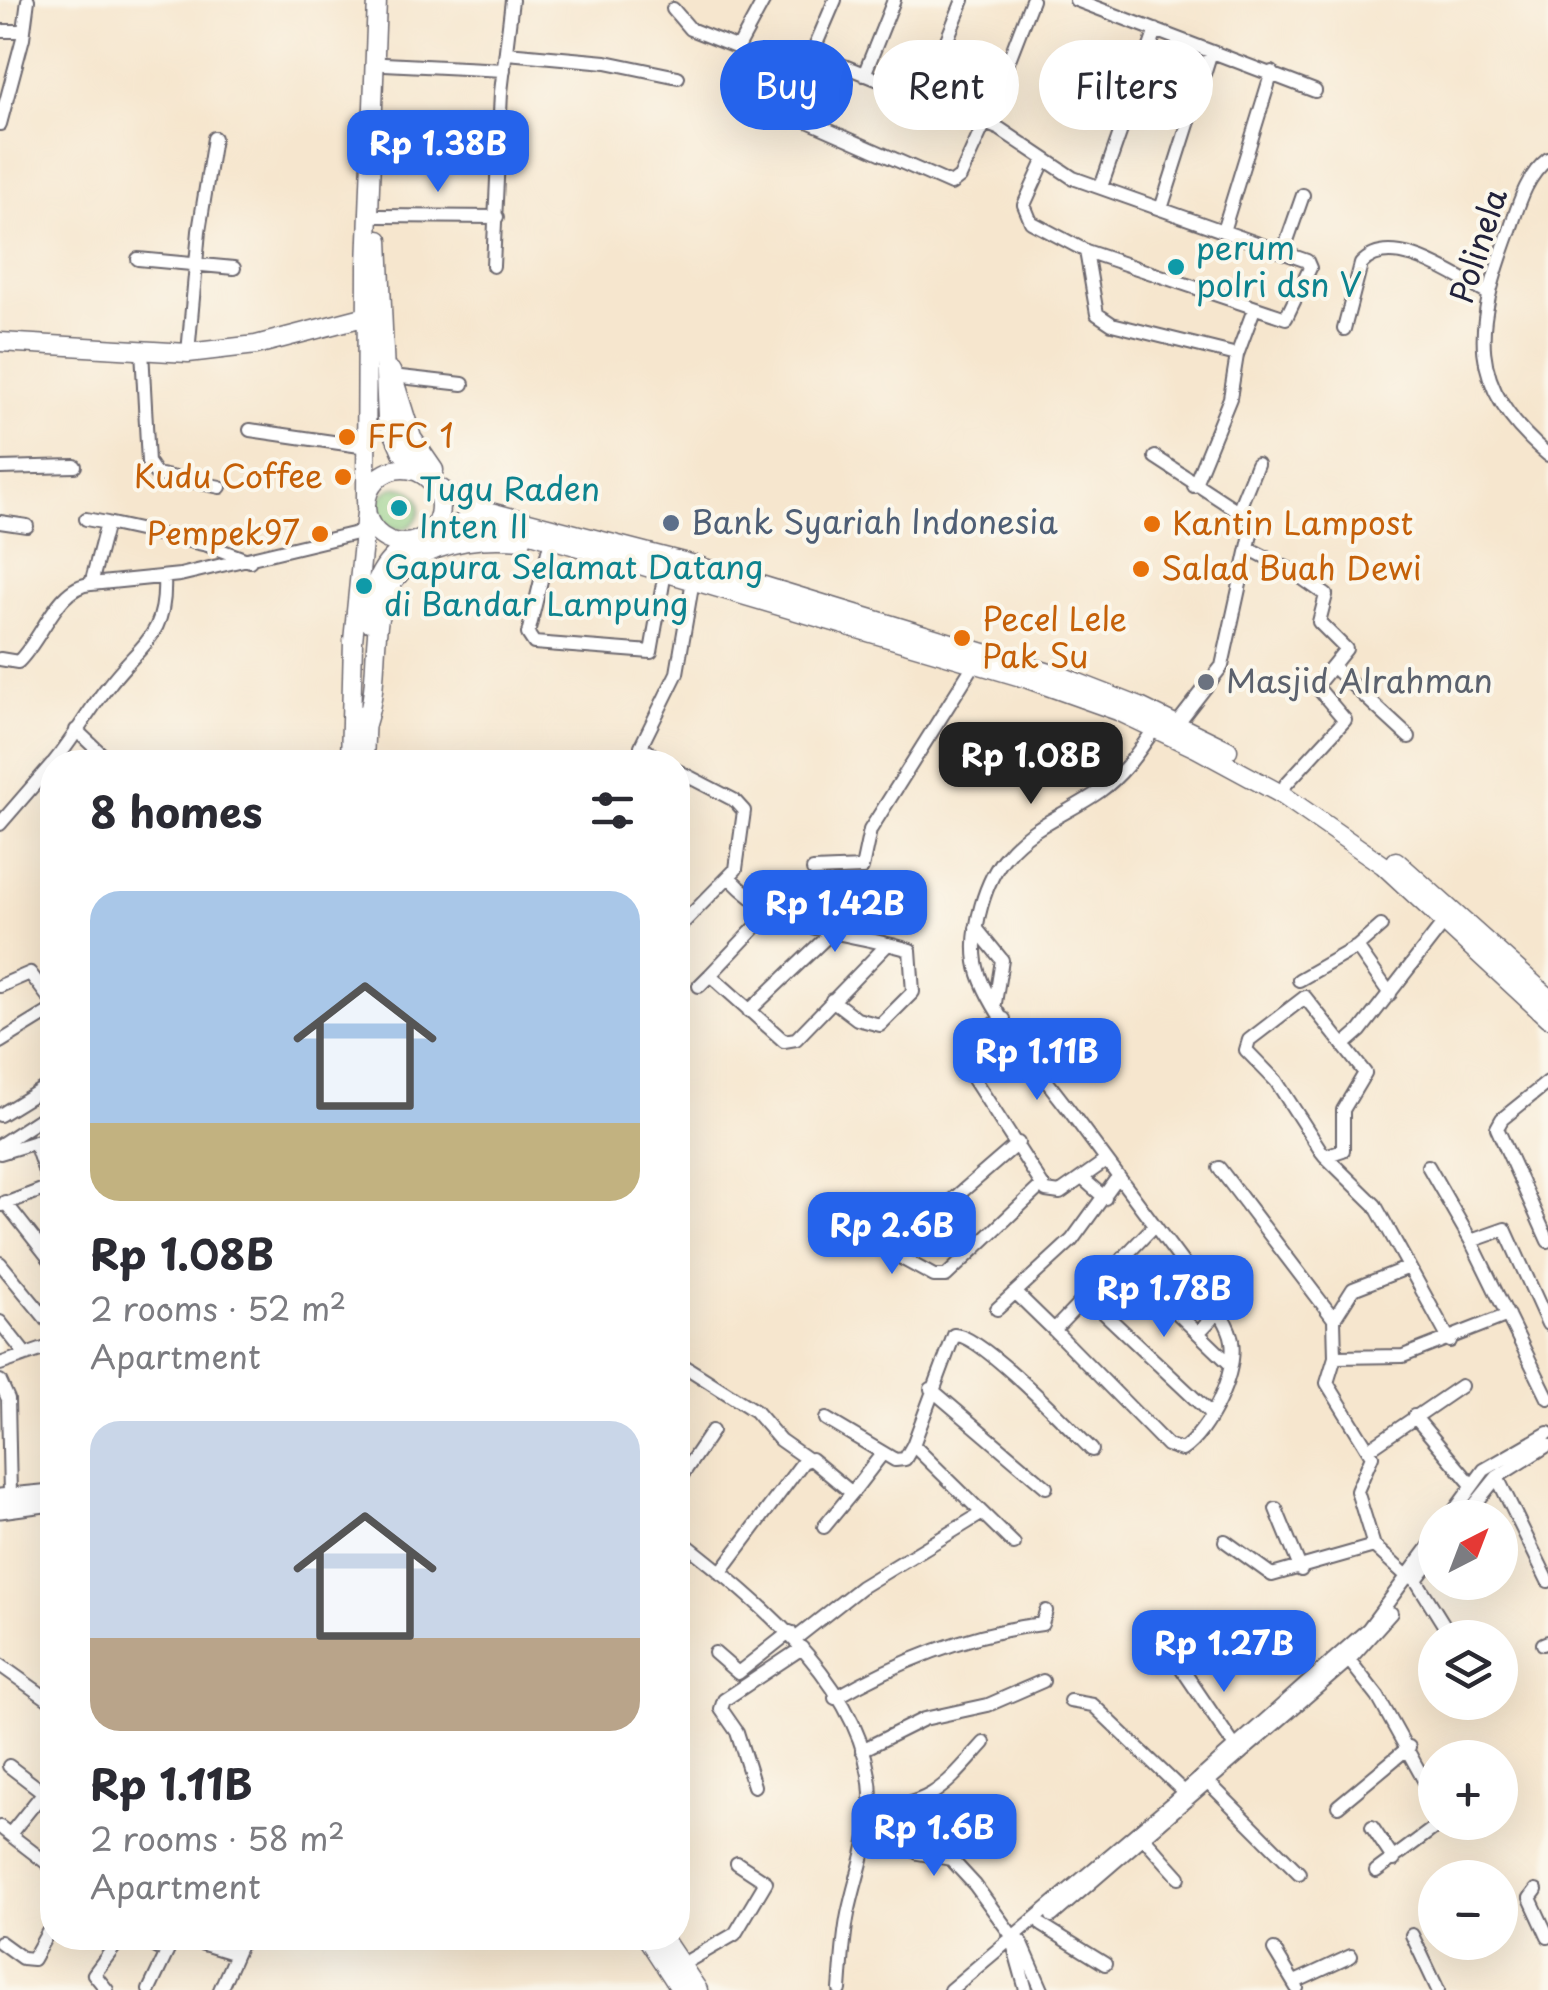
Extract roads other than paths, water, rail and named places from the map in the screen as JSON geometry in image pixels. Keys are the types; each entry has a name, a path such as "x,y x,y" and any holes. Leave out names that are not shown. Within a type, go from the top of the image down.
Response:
{"highway":[{"path":"366,724 360,687 377,0"},
{"path":"389,0 379,216 380,332 387,418 402,452 427,478 467,506 664,572 873,626"},
{"path":"0,342 188,353 256,346 367,316"},
{"path":"380,332 412,438 436,472 478,500 546,533"},
{"path":"366,515 373,485 387,473 404,469 427,478 440,506 422,537"},
{"path":"366,515 386,539 422,537"},
{"path":"352,750 374,586 388,560 422,537 468,521 546,533 898,634 1076,696 1154,728 1280,794 1383,865 1548,1018"},
{"path":"365,750 366,724 377,678 380,612 399,572 431,551 460,541 546,533"},
{"path":"898,634 1063,677 1177,724 1286,784 1404,867 1548,997"},
{"path":"654,1950 681,1990"},
{"path":"670,1950 698,1990"}],"main road":[{"path":"5,1496 40,1493"},
{"path":"0,1510 40,1505"}],"street":[{"path":"0,124 1,106 24,32 28,0"},
{"path":"493,266 512,0"},
{"path":"674,10 690,29 738,48 764,0"},
{"path":"817,40 834,0"},
{"path":"864,75 894,0"},
{"path":"946,40 962,0"},
{"path":"1015,40 1032,0"},
{"path":"1076,0 1098,3 1181,40"},
{"path":"1101,186 1156,30"},
{"path":"0,31 24,32"},
{"path":"1213,52 1315,91"},
{"path":"507,53 633,66 678,77"},
{"path":"384,64 504,70"},
{"path":"853,70 873,79"},
{"path":"1224,228 1272,72"},
{"path":"824,130 927,176 956,182 980,130"},
{"path":"1000,130 1020,140 1044,160 1101,186 1224,228 1311,265 1292,312 1286,318 1254,309 1086,251 1043,230 1027,216 1024,205 1044,160"},
{"path":"1161,209 1187,130"},
{"path":"188,353 214,138"},
{"name":"Polinela","path":"1548,159 1525,188 1488,292 1481,345 1493,383 1509,414 1548,455"},
{"path":"1283,252 1304,194"},
{"path":"379,216 497,217"},
{"path":"1086,251 1093,298 1103,320 1236,364"},
{"path":"1344,329 1361,264 1368,256 1394,251 1414,256 1488,292"},
{"path":"138,258 234,268"},
{"path":"1194,486 1254,309"},
{"path":"142,350 148,462 156,474 220,487"},
{"path":"392,376 463,384"},
{"path":"250,430 367,447"},
{"path":"1154,457 1252,522 1222,666 1177,724"},
{"path":"1238,511 1257,464"},
{"path":"0,468 75,466"},
{"path":"0,659 18,662 42,634 66,593 76,585 164,578 250,560 366,515"},
{"path":"86,518 208,545 250,560"},
{"path":"0,522 27,526"},
{"path":"91,584 107,522"},
{"path":"546,533 528,634 534,643 652,652 664,572"},
{"path":"1248,548 1326,594 1320,622 1346,649 1316,690 1346,720 1286,784"},
{"path":"62,750 111,681 151,642 164,604 164,578"},
{"path":"641,750 677,673 693,580"},
{"path":"813,870 862,868 870,830 975,663"},
{"path":"1333,667 1409,737"},
{"path":"1016,1293 1175,1450 1188,1446 1210,1412 1230,1364 1233,1342 1219,1311 1104,1162 1004,1019 976,964 976,928 997,869 1008,854 1054,816 1109,784 1127,768 1154,728"},
{"path":"76,730 97,750"},
{"path":"690,778 743,807 738,864 730,878 690,916"},
{"path":"0,824 40,779"},
{"path":"730,878 769,913 910,950 915,981 912,992 893,1016 880,1025 868,1024 832,1000"},
{"path":"699,986 769,913"},
{"path":"1344,1045 1390,994 1446,920"},
{"path":"1299,980 1358,946 1381,926"},
{"path":"976,928 1002,960 995,1003"},
{"path":"748,1010 832,932"},
{"path":"710,975 784,1041 792,1042 886,946"},
{"path":"1358,946 1390,994"},
{"path":"0,986 30,973 40,988"},
{"path":"1326,1156 1343,1150 1344,1110 1365,1077 1305,998 1245,1046 1296,1108 1326,1156 1370,1198 1450,1342"},
{"path":"0,1042 40,1014"},
{"path":"1004,1019 972,1042 964,1055 964,1064 1042,1184 1052,1194 1060,1194 1104,1162"},
{"path":"1548,1082 1497,1128 1548,1241"},
{"path":"0,1115 40,1090"},
{"path":"0,1149 40,1120"},
{"path":"0,1149 40,1142"},
{"path":"1018,1143 914,1232 902,1247 903,1259 934,1276 946,1276 1042,1184"},
{"path":"34,1144 40,1160"},
{"path":"1428,1166 1471,1240 1548,1398"},
{"path":"1218,1168 1328,1310 1335,1358 1327,1383 1372,1458 1357,1491 1374,1546 1417,1572 1442,1620"},
{"path":"1082,1178 1105,1198"},
{"path":"997,1309 1072,1240 1117,1178"},
{"path":"40,1192 3,1204 40,1248"},
{"path":"1054,1330 1154,1226"},
{"path":"1471,1240 1505,1230 1548,1324"},
{"path":"1122,1260 1230,1364"},
{"path":"0,1263 40,1311"},
{"path":"1328,1310 1353,1289 1407,1268"},
{"path":"1088,1298 1210,1412"},
{"path":"1198,1333 1219,1311"},
{"path":"1335,1358 1403,1356 1450,1342 1508,1315"},
{"path":"0,1322 26,1355"},
{"path":"826,1419 900,1461 913,1445 931,1389 957,1332 1018,1380 1092,1450"},
{"path":"0,1364 40,1350"},
{"path":"690,1370 755,1412 804,1462 852,1493"},
{"path":"0,1381 8,1399 5,1496"},
{"path":"1368,1449 1461,1386"},
{"path":"931,1389 1046,1487"},
{"path":"1414,1416 1472,1485"},
{"path":"690,1463 712,1431"},
{"path":"1462,1500 1498,1460 1548,1432"},
{"path":"913,1445 1014,1544"},
{"path":"1479,1500 1498,1477 1548,1445"},
{"path":"824,1527 882,1454"},
{"path":"720,1573 804,1462"},
{"path":"1498,1477 1548,1581"},
{"path":"1276,1509 1301,1570"},
{"path":"754,1786 737,1732 720,1708 724,1700 861,1586 981,1514"},
{"path":"1225,1541 1269,1574 1301,1570 1374,1546"},
{"path":"690,1548 796,1640 835,1698 862,1750 871,1811 844,1933 840,1990"},
{"path":"963,1990 1014,1940 1042,1924 1184,1792 1205,1780 1236,1746 1323,1676 1349,1660 1374,1636 1417,1572"},
{"path":"950,1990 1144,1838 1323,1676 1417,1572"},
{"path":"835,1698 906,1660 1014,1628 1042,1624 1046,1611"},
{"path":"715,1653 738,1673 796,1640"},
{"path":"1349,1660 1418,1767"},
{"path":"1180,1666 1236,1746"},
{"path":"0,1667 40,1692"},
{"path":"862,1750 924,1719 988,1705 1043,1681"},
{"path":"1070,1701 1093,1705 1184,1792"},
{"path":"871,1811 927,1799 947,1785 984,1743"},
{"path":"1338,1806 1408,1748"},
{"path":"9,1766 40,1783"},
{"path":"1205,1780 1299,1873"},
{"path":"40,1795 5,1830 40,1853"},
{"path":"950,1859 957,1840 1000,1806"},
{"path":"871,1811 918,1854 950,1859 992,1905 1042,1990"},
{"path":"1372,1826 1394,1860"},
{"path":"1144,1838 1178,1878"},
{"path":"1376,1870 1420,1840"},
{"path":"681,1965 735,1934 766,1882 737,1863"},
{"path":"1536,1890 1530,1898 1548,1937"},
{"path":"1042,1924 1105,1964"},
{"path":"1412,1936 1438,1990"},
{"path":"1014,1940 1026,1990"},
{"path":"0,1942 22,1958 32,1959 40,1945"},
{"path":"108,1990 94,1974 112,1950"},
{"path":"149,1990 168,1950"},
{"path":"223,1950 236,1954"},
{"path":"220,1990 238,1950"},
{"path":"1274,1950 1297,1986 1350,1956"}],"place":[{"name":"perum polri dsn V","path":"1176,267"},
{"name":"FFC 1","path":"347,437"},
{"name":"Kudu Coffee","path":"343,477"},
{"name":"Tugu Raden Inten II","path":"399,508"},
{"name":"Bank Syariah Indonesia","path":"671,523"},
{"name":"Kantin Lampost","path":"1152,524"},
{"name":"Pempek97","path":"320,534"},
{"name":"Salad Buah Dewi","path":"1141,569"},
{"name":"Gapura Selamat Datang di Bandar Lampung","path":"364,586"},
{"name":"Pecel Lele Pak Su","path":"962,638"},
{"name":"Masjid Alrahman","path":"1206,682"}]}
